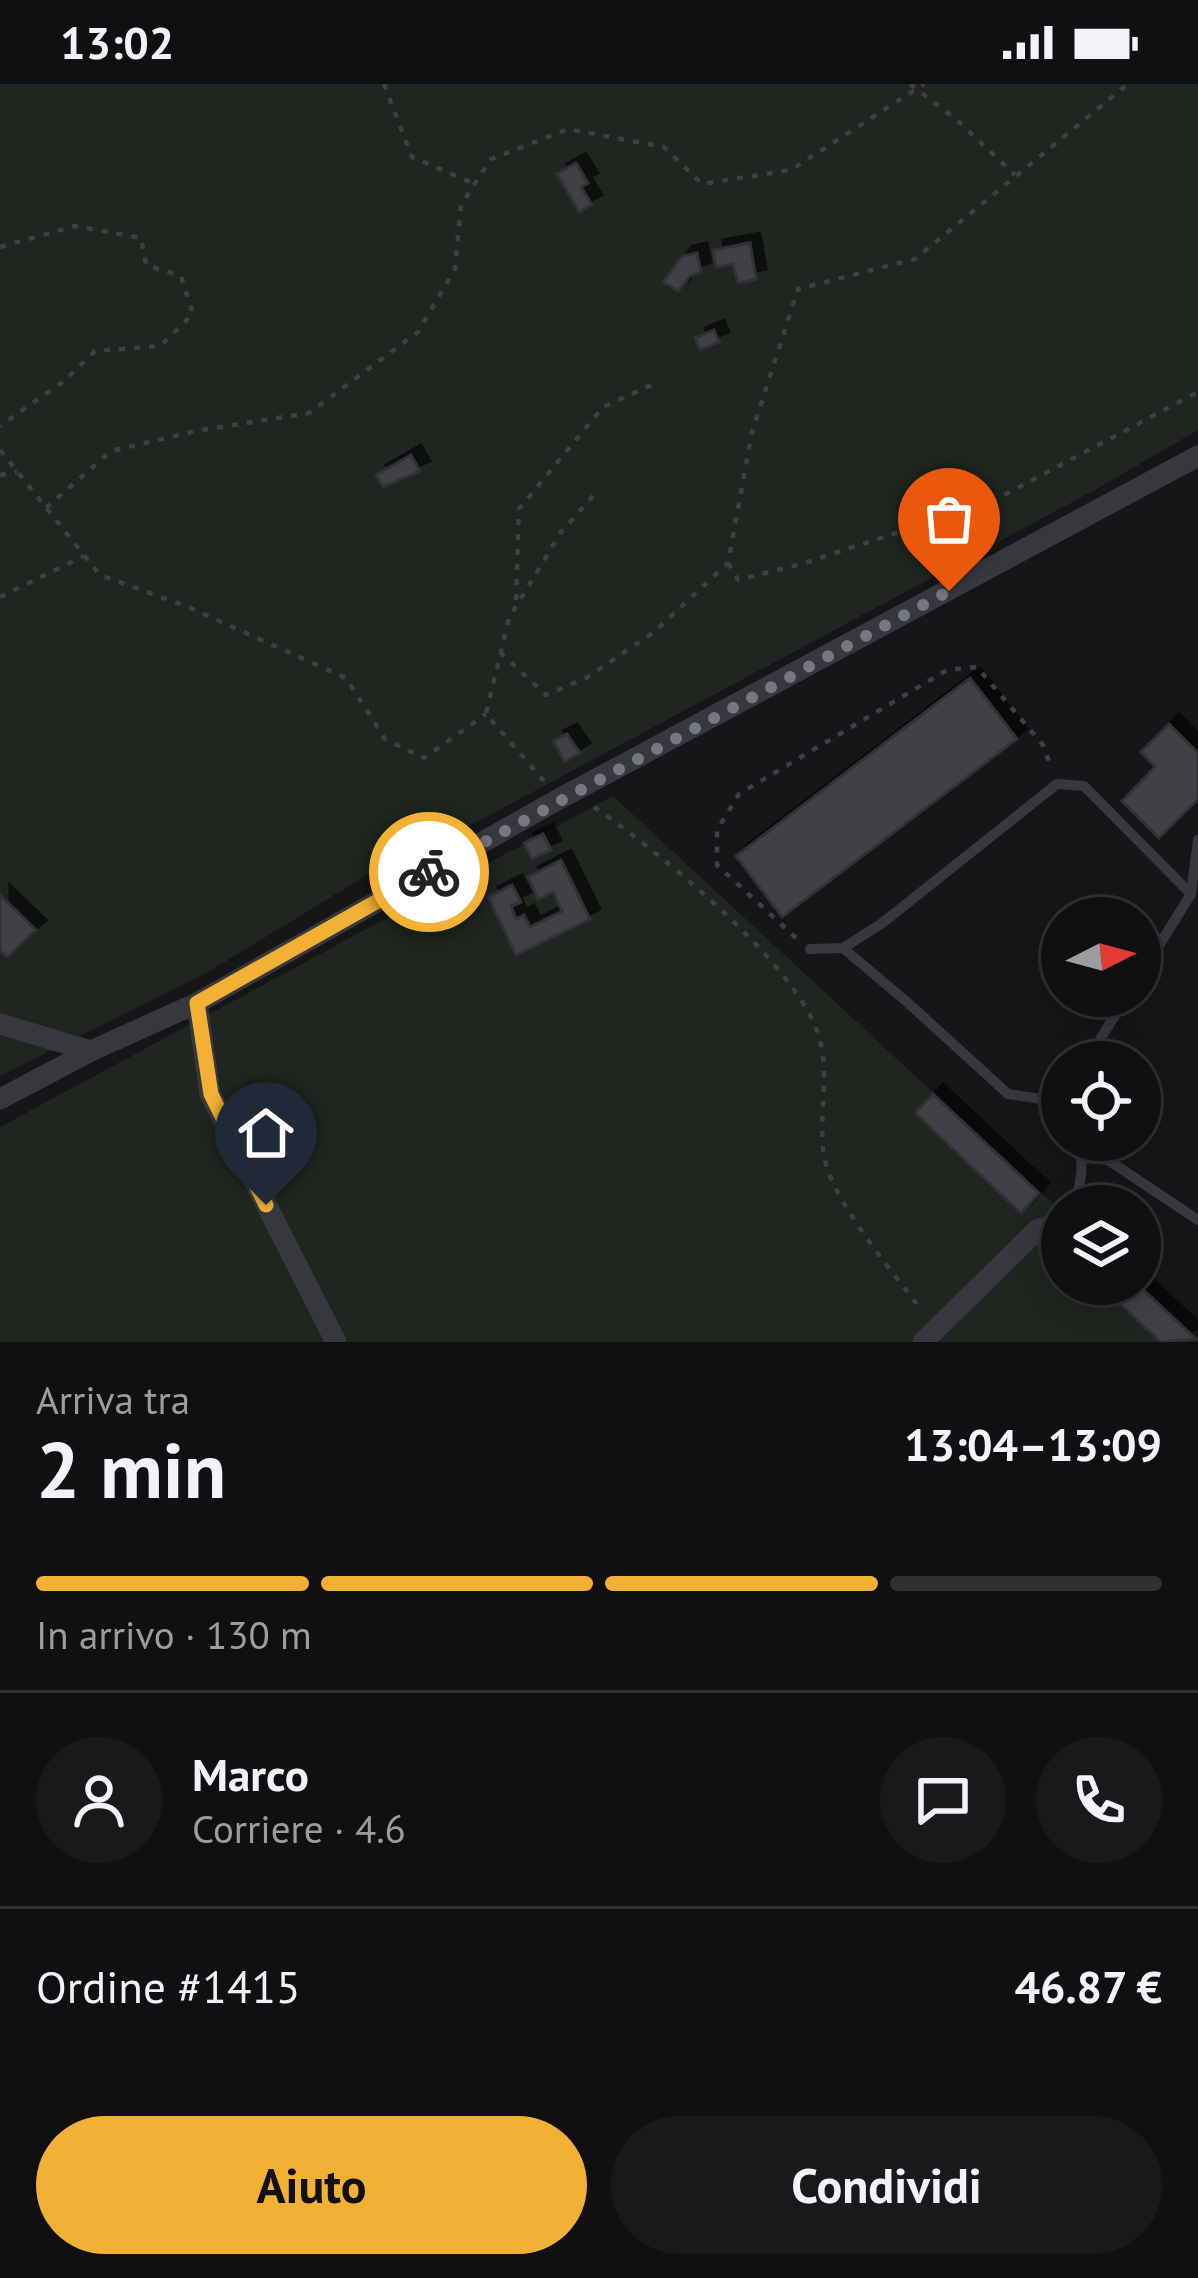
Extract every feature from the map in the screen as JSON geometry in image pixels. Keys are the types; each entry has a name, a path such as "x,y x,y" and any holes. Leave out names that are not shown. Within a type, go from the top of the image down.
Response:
{"street":[{"path":"0,1099 197,1003 567,796 1198,456"},
{"path":"197,1003 211,1094 336,1342"},
{"path":"0,1024 91,1051"},
{"path":"933,1337 1041,1229"}],"lane":[{"path":"810,949 842,949 881,924 1058,784 1084,786 1191,894"},
{"path":"1161,942 1191,894 1198,839"},
{"path":"842,949 908,1001 1008,1094 1041,1099"},
{"path":"1110,1161 1198,1220"}],"path":[{"path":"384,84 412,158 475,184"},
{"path":"910,84 921,86 1015,176"},
{"path":"500,652 546,695 586,678 654,632 728,562 752,432 798,289 915,259 1128,84"},
{"path":"46,508 111,451 196,430 309,413 418,332 455,269 461,205 491,159 568,129 664,147 702,184 791,170 921,86"},
{"path":"0,247 75,226 141,238 146,265 182,277 193,314 160,346 95,351 64,381 0,426"},
{"path":"516,606 519,508 603,407 658,382"},
{"path":"728,562 738,580 989,502 1198,392"},
{"path":"0,450 100,574 186,606 346,679 385,739 424,758 486,714 509,618 561,532 594,495"},
{"path":"0,475 17,472"},
{"path":"0,597 85,556"},
{"path":"810,949 717,865 717,830 739,794 947,670 977,667 1043,745 1058,784"},
{"path":"486,714 567,796 676,872 748,938 810,1015 823,1050 827,1082 823,1150 828,1173 933,1337"}],"shaded area":[{"path":"0,84 1198,84 1198,430 477,822 405,852 208,972 0,1076"},
{"path":"613,796 1041,1193 1041,1305 1160,1305 1198,1342 0,1342 0,1127"}],"building":[{"path":"576,163 588,183 581,187 592,205 579,212 557,174"},
{"path":"750,243 756,279 738,283 733,264 716,267 713,250"},
{"path":"697,253 701,272 690,276 678,291 663,282 682,256"},
{"path":"714,330 719,342 700,350 695,338"},
{"path":"411,455 420,471 383,487 376,475"},
{"path":"970,678 1017,739 782,917 736,856"},
{"path":"1169,724 1198,753 1198,799 1159,838 1122,801 1155,767 1141,752"},
{"path":"567,734 580,753 565,762 553,741"},
{"path":"543,834 551,850 532,859 524,843"},
{"path":"561,860 590,919 516,955 488,897 512,885 521,902 511,906 516,919 524,915 530,927 562,911 553,892 538,899 528,877"},
{"path":"0,895 36,930 7,957 0,950"},
{"path":"933,1094 1039,1193 1021,1213 915,1113"},
{"path":"1121,1305 1160,1305 1196,1339 1161,1342"}],"way so far":[{"path":"429,872 949,591"}],"route":[{"path":"266,1205 211,1094 197,1003 429,872"}]}
